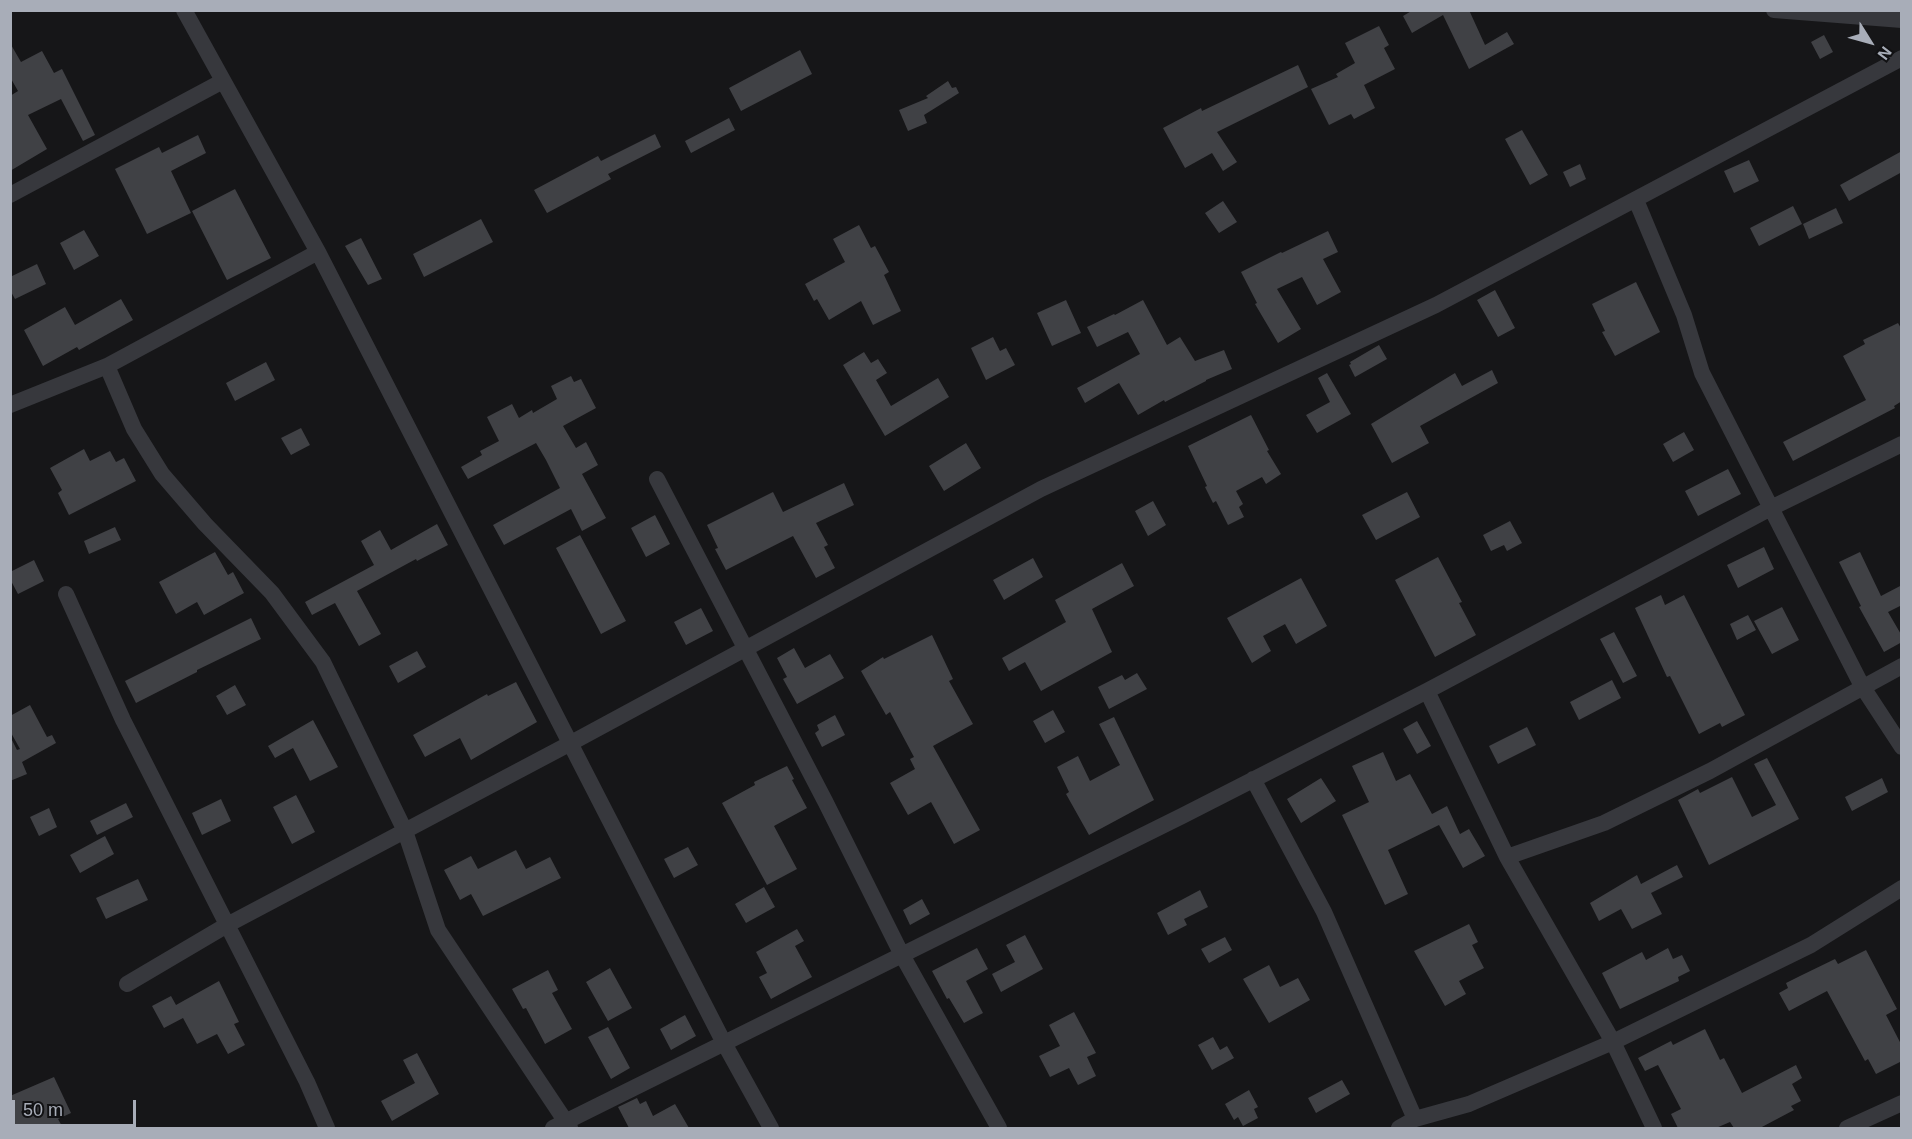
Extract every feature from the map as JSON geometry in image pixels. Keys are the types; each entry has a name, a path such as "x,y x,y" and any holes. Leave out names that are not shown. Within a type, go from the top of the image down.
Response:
{"street":[{"path":"184,10 318,252 724,1043 771,1128"},
{"path":"1774,10 1902,20"},
{"path":"127,984 227,925 745,650 1041,489 1436,305 1902,58"},
{"path":"10,195 223,81"},
{"path":"1636,200 1684,315 1702,373 1862,686 1902,747"},
{"path":"10,405 107,366 318,252"},
{"path":"107,366 134,429 162,474 205,524 272,593 323,662 405,831 438,930 563,1126 1427,691 1771,508 1902,444"},
{"path":"657,479 825,801 902,955 999,1128"},
{"path":"66,594 123,720 307,1082 327,1128"},
{"path":"1507,857 1604,823 1710,771 1902,666"},
{"path":"1427,691 1507,857 1613,1042 1654,1128"},
{"path":"1253,779 1324,912 1415,1119"},
{"path":"1399,1128 1415,1119 1469,1104 1613,1042 1811,945 1902,888"},
{"path":"1847,1128 1902,1103"}],"building":[{"path":"1413,10 1469,10 1485,45 1507,32 1514,44 1469,69 1443,15 1412,33 1403,16"},
{"path":"1379,26 1389,45 1384,48 1395,69 1364,85 1375,108 1354,119 1351,114 1329,125 1311,89 1338,77 1336,74 1355,63 1345,43"},
{"path":"1824,35 1833,52 1820,59 1811,42"},
{"path":"10,43 21,62 42,51 54,73 62,69 95,135 83,141 61,99 28,115 47,149 10,171 10,96 18,91 10,77"},
{"path":"800,50 812,74 741,111 729,88"},
{"path":"1298,65 1308,87 1217,132 1237,162 1223,171 1212,153 1185,168 1163,128 1201,108 1202,111"},
{"path":"948,81 952,88 956,87 959,93 924,115 927,123 908,131 899,110 928,98 926,96"},
{"path":"729,118 735,130 691,153 685,141"},
{"path":"1522,130 1548,175 1530,185 1505,139"},
{"path":"655,134 661,147 608,174 611,179 547,213 534,190 598,156 601,161"},
{"path":"198,135 206,153 171,171 191,213 147,234 115,169 159,147 162,153"},
{"path":"1902,151 1902,172 1849,201 1840,185"},
{"path":"1749,160 1759,181 1734,193 1724,171"},
{"path":"1580,164 1586,179 1570,187 1563,172"},
{"path":"235,189 271,258 227,280 192,211"},
{"path":"1223,201 1237,222 1219,233 1205,213"},
{"path":"1793,206 1802,224 1759,246 1750,228"},
{"path":"1836,208 1843,223 1809,239 1803,224"},
{"path":"481,219 493,242 424,277 413,254"},
{"path":"859,225 871,248 875,246 889,272 884,275 901,311 873,325 861,301 829,320 817,299 814,301 805,284 845,262 833,239"},
{"path":"84,230 99,256 74,270 60,243"},
{"path":"1328,231 1338,252 1323,259 1341,292 1317,305 1302,277 1277,289 1301,329 1278,343 1255,304 1257,303 1241,272"},
{"path":"361,238 382,279 368,285 345,246"},
{"path":"37,264 46,284 15,299 10,290 10,277"},
{"path":"1636,282 1660,332 1615,356 1602,332 1605,331 1592,304"},
{"path":"1495,290 1515,328 1498,337 1477,300"},
{"path":"121,299 133,320 79,350 77,347 43,366 24,330 65,307 75,325"},
{"path":"1066,300 1081,333 1052,346 1037,313"},
{"path":"1143,300 1167,345 1180,337 1195,361 1224,350 1232,369 1165,402 1164,400 1138,415 1119,383 1085,403 1077,388 1140,354 1128,332 1097,347 1087,327"},
{"path":"1898,323 1902,330 1902,401 1894,406 1895,408 1793,461 1783,442 1866,400 1843,356 1865,344 1863,340"},
{"path":"993,337 1000,351 1006,348 1015,365 986,380 971,348"},
{"path":"1379,345 1387,359 1355,377 1349,365 1350,362"},
{"path":"864,352 871,363 878,359 887,373 876,380 891,406 938,378 949,397 885,436 843,365"},
{"path":"266,362 275,380 235,401 226,383"},
{"path":"1492,370 1498,383 1420,426 1429,443 1392,463 1371,424 1455,373 1462,386"},
{"path":"1327,373 1351,414 1317,433 1306,415 1330,402 1318,378"},
{"path":"571,376 574,382 581,379 596,408 563,426 576,448 586,442 598,465 582,474 606,518 582,531 571,509 504,545 493,525 560,488 546,460 536,443 468,479 461,467 482,455 480,451 499,441 487,417 512,404 519,418 532,410 533,413 557,399 551,386"},
{"path":"1251,415 1269,450 1267,451 1281,474 1266,484 1262,477 1236,491 1243,504 1239,507 1244,517 1228,525 1216,501 1213,503 1188,446"},
{"path":"301,428 310,445 291,455 281,438"},
{"path":"1684,432 1694,450 1673,462 1663,444"},
{"path":"966,443 981,468 944,491 929,466"},
{"path":"84,449 90,461 110,451 116,462 124,458 136,481 69,515 58,493 62,490 50,468"},
{"path":"1728,469 1741,494 1698,516 1685,491"},
{"path":"844,483 854,505 816,523 828,545 824,547 835,568 816,578 793,536 726,570 715,549 718,548 707,525 773,492 783,512"},
{"path":"1407,492 1420,517 1376,540 1362,515"},
{"path":"1153,501 1166,525 1148,536 1135,511"},
{"path":"655,515 670,544 646,557 631,528"},
{"path":"1510,521 1522,543 1507,551 1504,545 1491,551 1483,535"},
{"path":"437,524 448,545 417,561 416,559 357,591 381,634 359,646 335,603 312,615 305,602 374,565 361,541 380,530 391,550"},
{"path":"115,527 121,540 89,554 84,541"},
{"path":"580,535 626,621 601,634 556,548"},
{"path":"1764,547 1774,569 1738,588 1727,565"},
{"path":"215,552 228,575 233,572 244,593 204,615 197,602 176,614 159,582"},
{"path":"1860,552 1881,596 1902,585 1902,605 1888,612 1902,636 1902,642 1884,652 1859,607 1861,606 1839,562"},
{"path":"1438,557 1462,602 1459,603 1476,635 1435,657 1395,580"},
{"path":"1033,558 1043,577 1004,600 993,580"},
{"path":"34,560 44,581 18,594 10,579 10,572"},
{"path":"1122,563 1134,586 1092,609 1112,652 1041,691 1025,662 1009,671 1002,658 1066,622 1055,600"},
{"path":"1301,578 1327,626 1296,644 1285,624 1263,636 1271,651 1252,663 1227,618"},
{"path":"1661,595 1665,605 1684,595 1745,715 1722,727 1720,723 1699,734 1670,676 1667,677 1635,608"},
{"path":"1782,607 1799,640 1772,654 1754,621"},
{"path":"701,608 713,631 686,645 674,622"},
{"path":"1748,615 1756,630 1737,640 1730,624"},
{"path":"251,618 261,639 136,703 125,681"},
{"path":"1614,632 1637,676 1623,683 1600,639"},
{"path":"932,635 953,679 949,681 973,724 933,746 980,830 954,844 931,802 908,815 890,783 915,769 910,759 914,757 890,712 886,715 861,671 883,657 884,659"},
{"path":"794,648 805,668 830,654 844,678 797,704 783,679 787,677 777,658"},
{"path":"417,651 426,667 398,683 389,666"},
{"path":"1137,673 1147,689 1109,709 1098,687 1122,675 1125,680"},
{"path":"1612,680 1621,698 1579,720 1570,702"},
{"path":"516,682 537,722 471,760 460,738 425,757 413,735 487,694 488,696"},
{"path":"235,685 246,705 227,715 216,696"},
{"path":"30,705 47,737 52,735 56,743 22,762 27,774 10,781 10,736 17,750 20,749 10,731 10,716"},
{"path":"1053,710 1065,732 1045,743 1033,721"},
{"path":"835,715 845,735 822,747 815,733 819,730 817,725"},
{"path":"1114,717 1154,800 1089,835 1066,794 1069,792 1057,767 1078,756 1090,781 1120,765 1099,724"},
{"path":"313,720 338,767 310,781 293,748 275,758 268,746"},
{"path":"1417,721 1431,746 1417,754 1403,729"},
{"path":"1527,727 1536,745 1498,764 1489,746"},
{"path":"1383,752 1396,781 1410,774 1432,814 1447,806 1460,834 1469,829 1485,856 1463,868 1439,825 1388,850 1408,894 1385,905 1342,815 1369,802 1352,766"},
{"path":"1767,758 1799,819 1709,865 1678,800 1698,789 1700,793 1732,777 1752,817 1776,805 1754,764"},
{"path":"787,766 807,808 774,826 797,869 767,885 722,803 755,785 754,782"},
{"path":"1321,778 1336,801 1301,823 1287,799"},
{"path":"1882,778 1888,792 1852,811 1845,797"},
{"path":"296,795 315,832 292,844 273,807"},
{"path":"221,799 231,821 202,835 192,813"},
{"path":"126,803 133,817 97,835 90,821"},
{"path":"49,808 57,827 39,836 30,817"},
{"path":"105,836 114,854 80,873 70,855"},
{"path":"688,847 698,865 674,878 664,859"},
{"path":"516,850 526,869 550,857 561,878 483,916 471,894 460,900 444,870 471,856 478,869"},
{"path":"1677,865 1683,877 1651,893 1662,914 1632,929 1621,909 1599,921 1590,903 1637,875 1641,884"},
{"path":"138,879 148,900 106,919 96,898"},
{"path":"764,887 775,907 746,923 735,904"},
{"path":"1200,890 1208,907 1184,919 1187,925 1168,935 1157,913"},
{"path":"922,899 930,914 910,925 903,910"},
{"path":"1469,924 1478,942 1472,945 1484,968 1459,981 1466,994 1445,1006 1414,951"},
{"path":"797,929 804,941 795,946 812,977 771,999 759,977 767,973 756,952"},
{"path":"1025,935 1043,969 1001,992 992,974 1015,962 1006,945"},
{"path":"1225,937 1232,950 1209,963 1201,949"},
{"path":"977,948 988,969 966,981 983,1013 964,1023 949,998 947,999 932,971"},
{"path":"1668,948 1673,959 1682,955 1690,971 1678,977 1679,981 1620,1009 1602,973 1642,952 1646,960"},
{"path":"1866,950 1897,1009 1886,1015 1902,1046 1902,1061 1876,1074 1868,1059 1865,1061 1827,991 1789,1011 1779,993 1788,988 1786,983 1800,976 1835,959 1838,964"},
{"path":"1269,965 1280,987 1298,978 1310,1000 1269,1023 1243,979"},
{"path":"610,968 632,1008 608,1021 586,982"},
{"path":"548,970 558,990 552,993 572,1029 545,1044 526,1008 523,1009 512,989"},
{"path":"219,981 239,1022 234,1024 245,1045 228,1054 217,1034 197,1044 183,1018 164,1028 152,1006 171,996 176,1005"},
{"path":"1074,1012 1096,1053 1087,1057 1096,1076 1078,1085 1069,1068 1050,1077 1039,1056 1060,1046 1049,1025"},
{"path":"685,1015 696,1036 671,1050 660,1029"},
{"path":"608,1027 630,1068 611,1079 588,1037"},
{"path":"1705,1029 1720,1060 1724,1058 1742,1093 1796,1065 1802,1078 1792,1084 1801,1101 1791,1106 1794,1110 1760,1128 1734,1128 1730,1122 1716,1128 1678,1128 1671,1114 1681,1109 1658,1065 1645,1071 1638,1058 1671,1041 1673,1045"},
{"path":"1213,1037 1220,1050 1227,1046 1234,1058 1212,1070 1198,1045"},
{"path":"417,1053 439,1094 392,1121 381,1101 415,1083 403,1060"},
{"path":"54,1077 71,1113 58,1119 63,1128 10,1128 10,1096"},
{"path":"1342,1080 1350,1094 1316,1113 1308,1098"},
{"path":"1249,1090 1258,1107 1254,1109 1258,1118 1243,1126 1238,1117 1234,1120 1225,1104"},
{"path":"637,1098 640,1104 646,1101 653,1116 675,1104 689,1128 629,1128 618,1107"}]}
